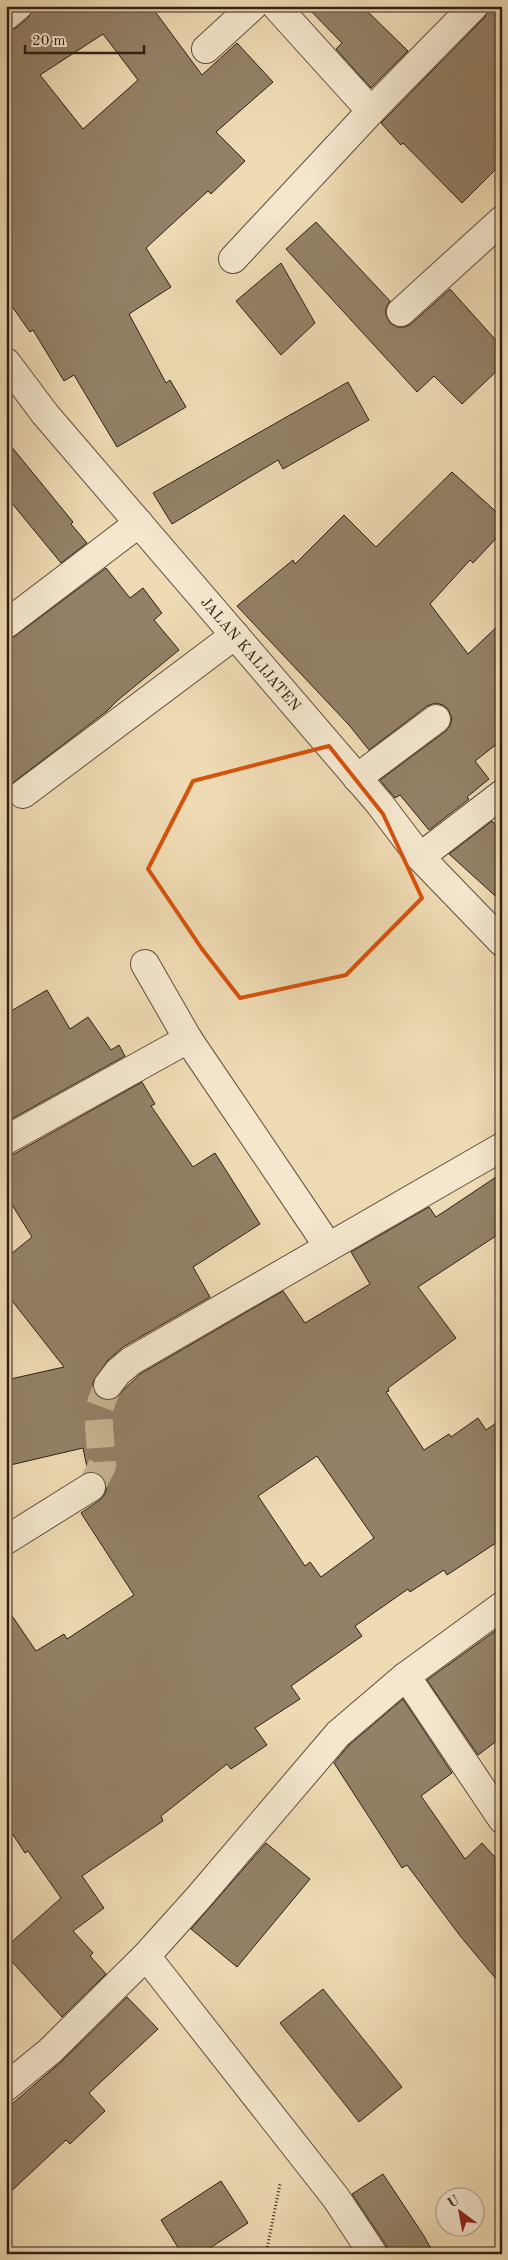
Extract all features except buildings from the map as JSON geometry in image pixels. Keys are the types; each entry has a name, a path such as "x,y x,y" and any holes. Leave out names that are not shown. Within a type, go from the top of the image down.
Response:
{"street":[{"path":"6,16 18,6"},
{"path":"206,49 252,6"},
{"path":"276,6 372,111"},
{"path":"233,259 474,6"},
{"path":"401,312 497,235"},
{"name":"JALAN KALIJATEN","path":"6,362 45,414 357,778 420,857 502,942"},
{"path":"6,624 139,523"},
{"path":"23,794 235,635"},
{"path":"357,778 436,719"},
{"path":"420,857 502,794"},
{"path":"145,964 188,1039 328,1246"},
{"path":"6,1140 188,1039"},
{"path":"108,1385 118,1372 132,1361 502,1147"},
{"path":"6,1540 92,1487"},
{"path":"6,2086 50,2051 146,1956 338,1734 406,1676 502,1606"},
{"path":"406,1676 502,1819"},
{"path":"146,1956 336,2198 373,2254"}],"path":[{"path":"266,2254 289,2137"}],"highlighted area":[{"path":"329,746 383,814 422,898 346,975 240,998 202,949 148,869 193,781"}],"tunnel":[{"path":"91,1487 102,1466 98,1411 108,1385"}]}
